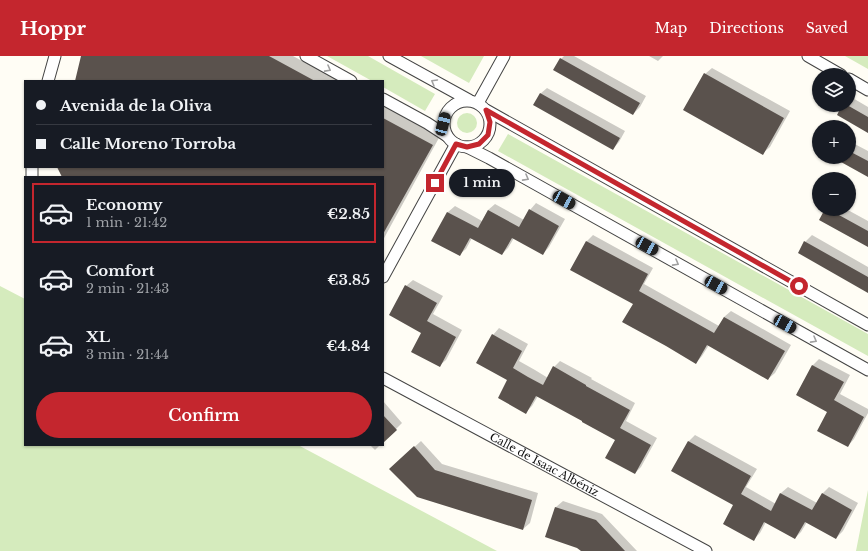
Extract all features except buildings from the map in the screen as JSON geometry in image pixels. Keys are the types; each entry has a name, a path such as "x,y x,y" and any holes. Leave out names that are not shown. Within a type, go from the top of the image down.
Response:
{"street":[{"path":"48,80 55,56"},
{"path":"306,56 349,80"},
{"path":"389,56 868,325"},
{"path":"478,105 504,56"},
{"path":"808,56 829,68"},
{"path":"856,83 868,90"},
{"path":"384,100 427,123 461,146 489,158 868,370"},
{"path":"384,275 443,169 461,146 479,144 488,135 490,122 478,105 456,103 447,112 443,124 447,136"},
{"name":"Calle de Isaac Albéniz","path":"384,379 706,551"}],"green space":[{"path":"327,56 368,56 435,94 425,111 384,88 384,80 370,80"},
{"path":"421,56 484,56 469,83"},
{"path":"845,56 868,56 868,69"},
{"path":"467,113 474,116 477,123 474,130 467,133 460,130 457,123 460,116"},
{"path":"508,134 868,334 868,356 498,151"},
{"path":"0,286 24,298 24,446 300,446 497,551 0,551"},
{"path":"868,490 868,551 856,551"}],"route":[{"path":"435,183 456,144 467,147 479,144 488,135 490,122 486,110 799,286"}]}
